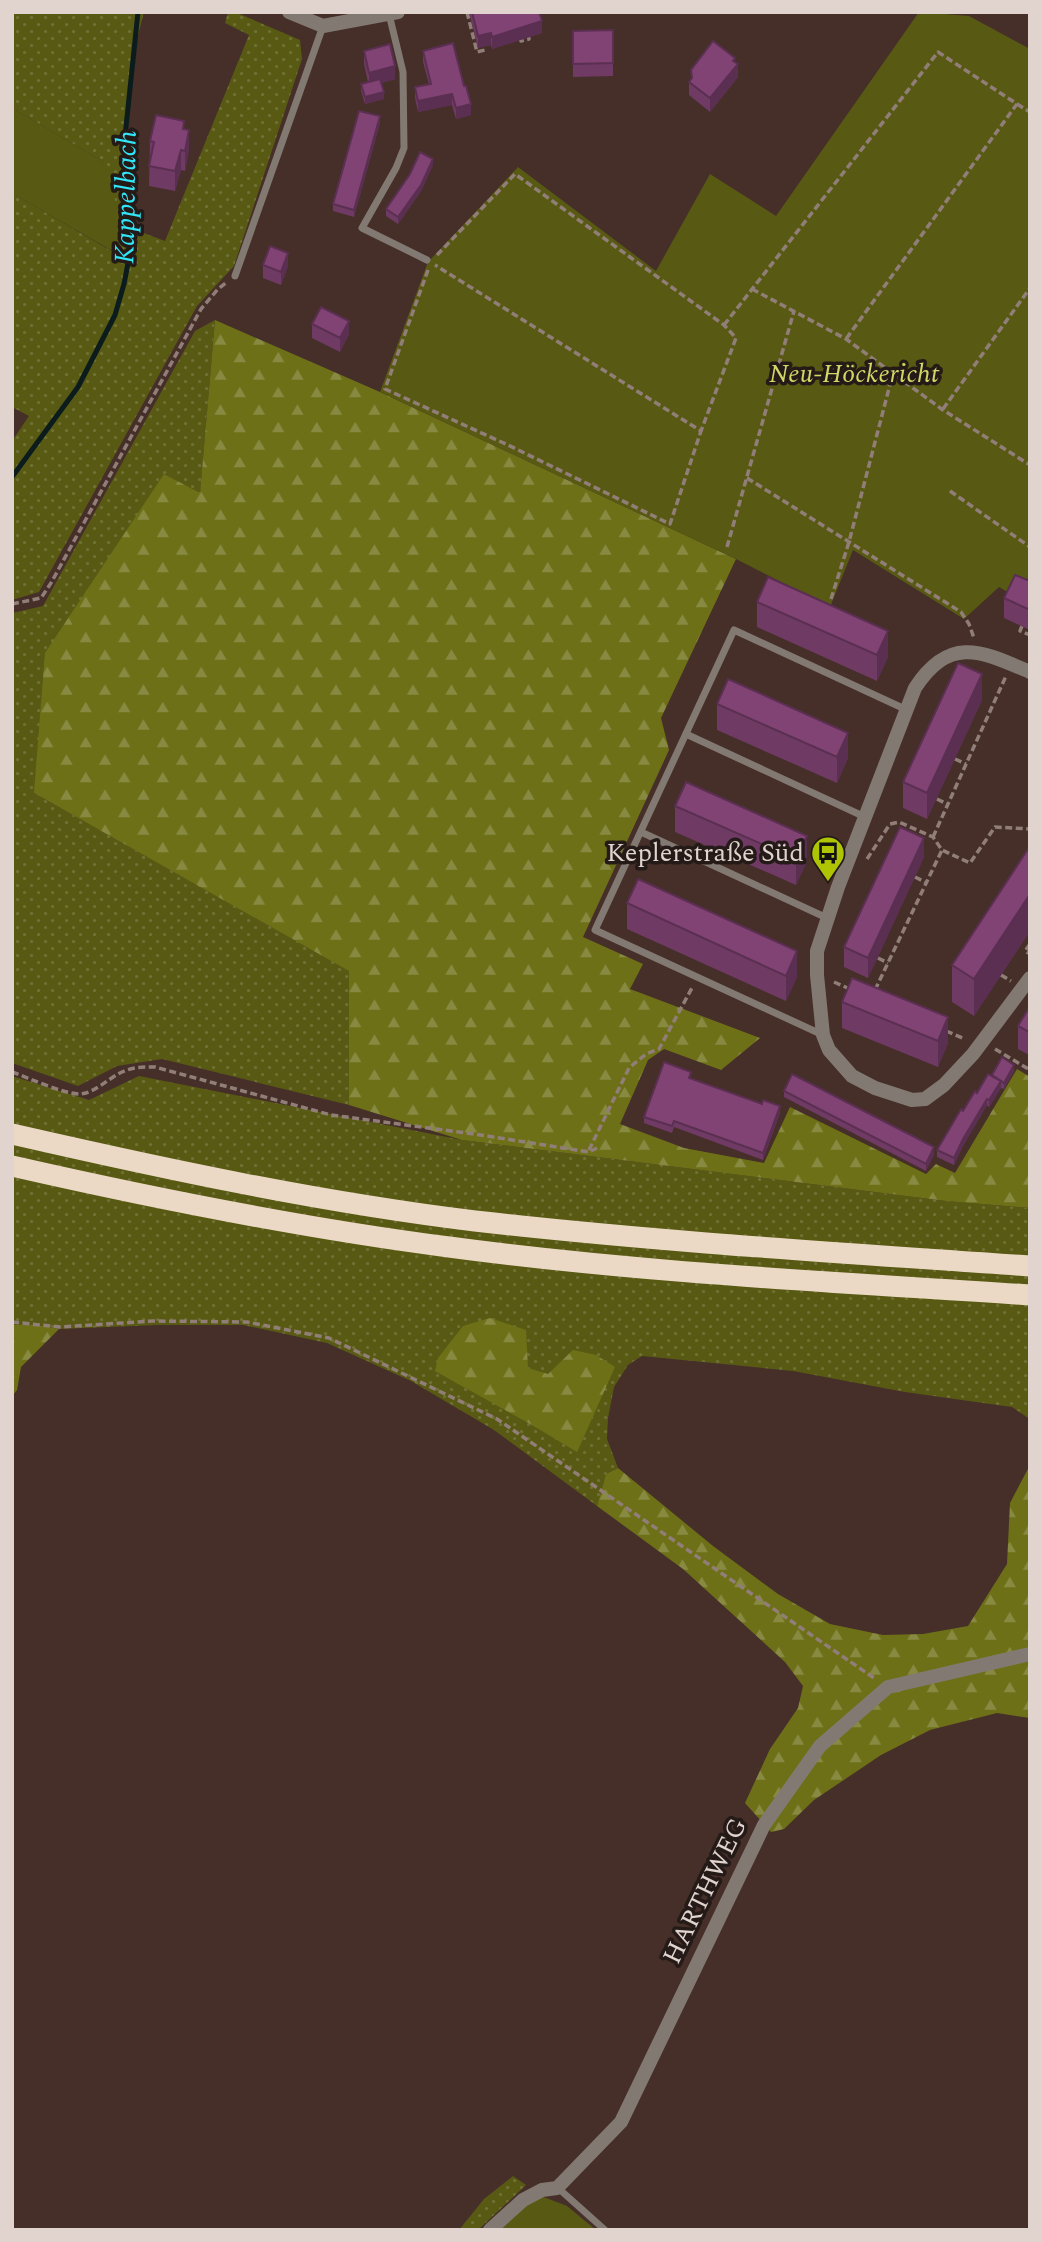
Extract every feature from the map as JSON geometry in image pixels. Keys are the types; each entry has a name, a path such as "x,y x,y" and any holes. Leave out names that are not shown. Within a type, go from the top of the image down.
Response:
{"highway":[{"path":"12,1134 159,1168 262,1188 474,1220 739,1245 1030,1265"},
{"path":"12,1166 210,1209 451,1248 659,1269 1030,1295"}],"street":[{"path":"289,12 323,26 394,13"},
{"path":"1030,672 979,652 956,654 935,662 915,688 827,918 817,951 823,1035 829,1050 852,1076 875,1088 912,1101 925,1099 935,1092 981,1043 1030,978"},
{"name":"HARTHWEG","path":"490,2230 523,2200 542,2190 557,2188 621,2122 764,1825 820,1746 888,1687 1030,1654"}],"lane":[{"path":"394,13 403,72 404,148 396,168 362,228 428,261"},
{"path":"235,276 323,26"},
{"path":"823,1035 596,930 734,630 908,711"},
{"path":"686,734 866,817"},
{"path":"641,832 827,918"},
{"path":"557,2188 605,2230"}],"path":[{"path":"467,12 477,52 485,50 485,47"},
{"path":"520,37 521,41 529,39 525,25"},
{"path":"724,325 938,52 1030,112"},
{"path":"846,339 1017,104"},
{"path":"515,174 724,325 736,338 670,524 386,389 428,261 515,174"},
{"path":"428,261 701,431"},
{"path":"12,604 41,598 201,309 218,289 235,276"},
{"path":"943,410 1030,288"},
{"path":"752,289 846,339 943,410 1030,465"},
{"path":"727,547 794,311"},
{"path":"831,598 849,541 893,373"},
{"path":"747,478 961,612 970,624 979,652"},
{"path":"950,491 1030,547"},
{"path":"1023,626 1020,631 1030,635"},
{"path":"933,837 1011,665"},
{"path":"973,720 984,724"},
{"path":"955,759 966,764"},
{"path":"937,799 948,804"},
{"path":"849,861 862,866 890,824 899,822 933,837 942,850 970,863 995,827 1030,829"},
{"path":"871,998 942,850"},
{"path":"915,877 927,883"},
{"path":"896,918 908,923"},
{"path":"1025,951 1030,943"},
{"path":"1019,947 1030,954"},
{"path":"878,958 888,963"},
{"path":"817,975 860,994"},
{"path":"589,1152 629,1068 646,1054 659,1049 697,977"},
{"path":"936,1026 981,1043 1030,1069"},
{"path":"12,1072 82,1094 120,1072 138,1067 155,1067 331,1115 589,1152 597,1148"},
{"path":"12,1322 60,1328 153,1321 247,1322 330,1338 497,1419 888,1687"}],"green space":[{"path":"12,12 144,12 136,43 126,147 133,229 165,241 249,35 225,23 228,12 235,12 300,40 302,59 234,266 197,306 39,592 12,600 12,441 29,416 12,407 14,194 115,253 102,161 12,108"},
{"name":"Neu-Höckericht","path":"919,12 969,16 1030,49 1030,577 1011,594 999,587 964,619 853,550 830,607 736,559 380,392 428,262 518,167 656,271 710,174 776,216"},
{"path":"12,108 102,161 113,187 120,234 116,253 12,193"},
{"path":"215,320 200,494 164,474 34,793 350,971 349,1105 162,1059 117,1066 78,1086 12,1063 12,613 43,606 195,331"},
{"path":"215,320 380,392 736,559 661,718 669,750 583,937 643,964 630,989 760,1038 721,1070 664,1049 648,1060 620,1124 684,1148 764,1163 790,1107 926,1174 936,1164 955,1173 1017,1069 1030,1077 1030,1208 946,1201 462,1140 349,1105 349,971 34,793 45,653 164,474 200,493"},
{"path":"12,1076 89,1100 139,1076 462,1140 946,1201 1030,1208 1030,1419 1012,1407 905,1392 793,1371 642,1356 628,1365 614,1387 607,1439 618,1468 606,1474 597,1506 494,1430 411,1381 327,1343 243,1325 59,1329 12,1325"},
{"path":"490,1318 526,1330 528,1368 548,1374 573,1350 596,1355 615,1367 577,1452 435,1371 438,1358 463,1326"},
{"path":"12,1325 59,1329 21,1367 17,1390 12,1396"},
{"path":"1030,1465 1030,1718 997,1713 930,1730 881,1755 814,1800 784,1829 771,1832 745,1803 770,1749 798,1708 803,1686 785,1662 683,1569 597,1506 606,1474 618,1468 713,1546 778,1594 830,1624 883,1635 923,1634 968,1626 1007,1564 1010,1503"},
{"path":"513,2176 526,2185 478,2230 459,2230 484,2199"},
{"path":"541,2196 567,2206 596,2230 498,2230 530,2201"}],"building":[{"path":"472,12 539,12 542,21 492,37 491,33 478,36"},
{"path":"613,30 613,63 573,64 573,31"},
{"path":"713,41 735,58 733,61 738,64 710,98 689,82 692,78 691,70"},
{"path":"453,43 471,104 456,108 452,94 418,101 415,87 431,84 423,51"},
{"path":"390,44 395,66 369,73 364,51"},
{"path":"380,79 384,92 365,97 361,84"},
{"path":"359,111 380,116 354,210 333,204"},
{"path":"156,115 184,121 183,129 189,130 185,151 181,150 175,171 149,166 154,142 150,141"},
{"path":"420,152 433,159 421,185 398,217 386,209 410,174"},
{"path":"270,246 288,253 281,272 263,265"},
{"path":"321,307 349,321 340,338 312,324"},
{"path":"1015,575 1030,581 1030,610 1004,598"},
{"path":"768,577 888,631 877,655 757,602"},
{"path":"958,663 982,674 927,793 903,782"},
{"path":"728,679 848,733 837,757 717,704"},
{"path":"686,782 807,836 796,859 675,806"},
{"path":"900,827 924,838 868,958 844,947"},
{"path":"1030,846 1030,894 974,979 952,965"},
{"path":"638,879 797,951 786,976 627,903"},
{"path":"852,978 948,1017 938,1041 842,1002"},
{"path":"1030,1006 1030,1030 1029,1032 1018,1026"},
{"path":"1002,1057 1014,1065 1004,1083 992,1075"},
{"path":"664,1062 691,1072 689,1078 762,1104 763,1100 780,1106 763,1153 674,1121 672,1126 644,1117"},
{"path":"792,1074 934,1147 926,1164 784,1091"},
{"path":"988,1074 1001,1081 989,1100 987,1099 954,1158 937,1150 961,1109 963,1111 975,1091 977,1093"}],"waterway":[{"name":"Kappelbach","path":"12,477 78,387 115,315 124,284 129,258 124,146 138,12"}],"place":[{"name":"Keplerstraße Süd","path":"828,883"}]}
